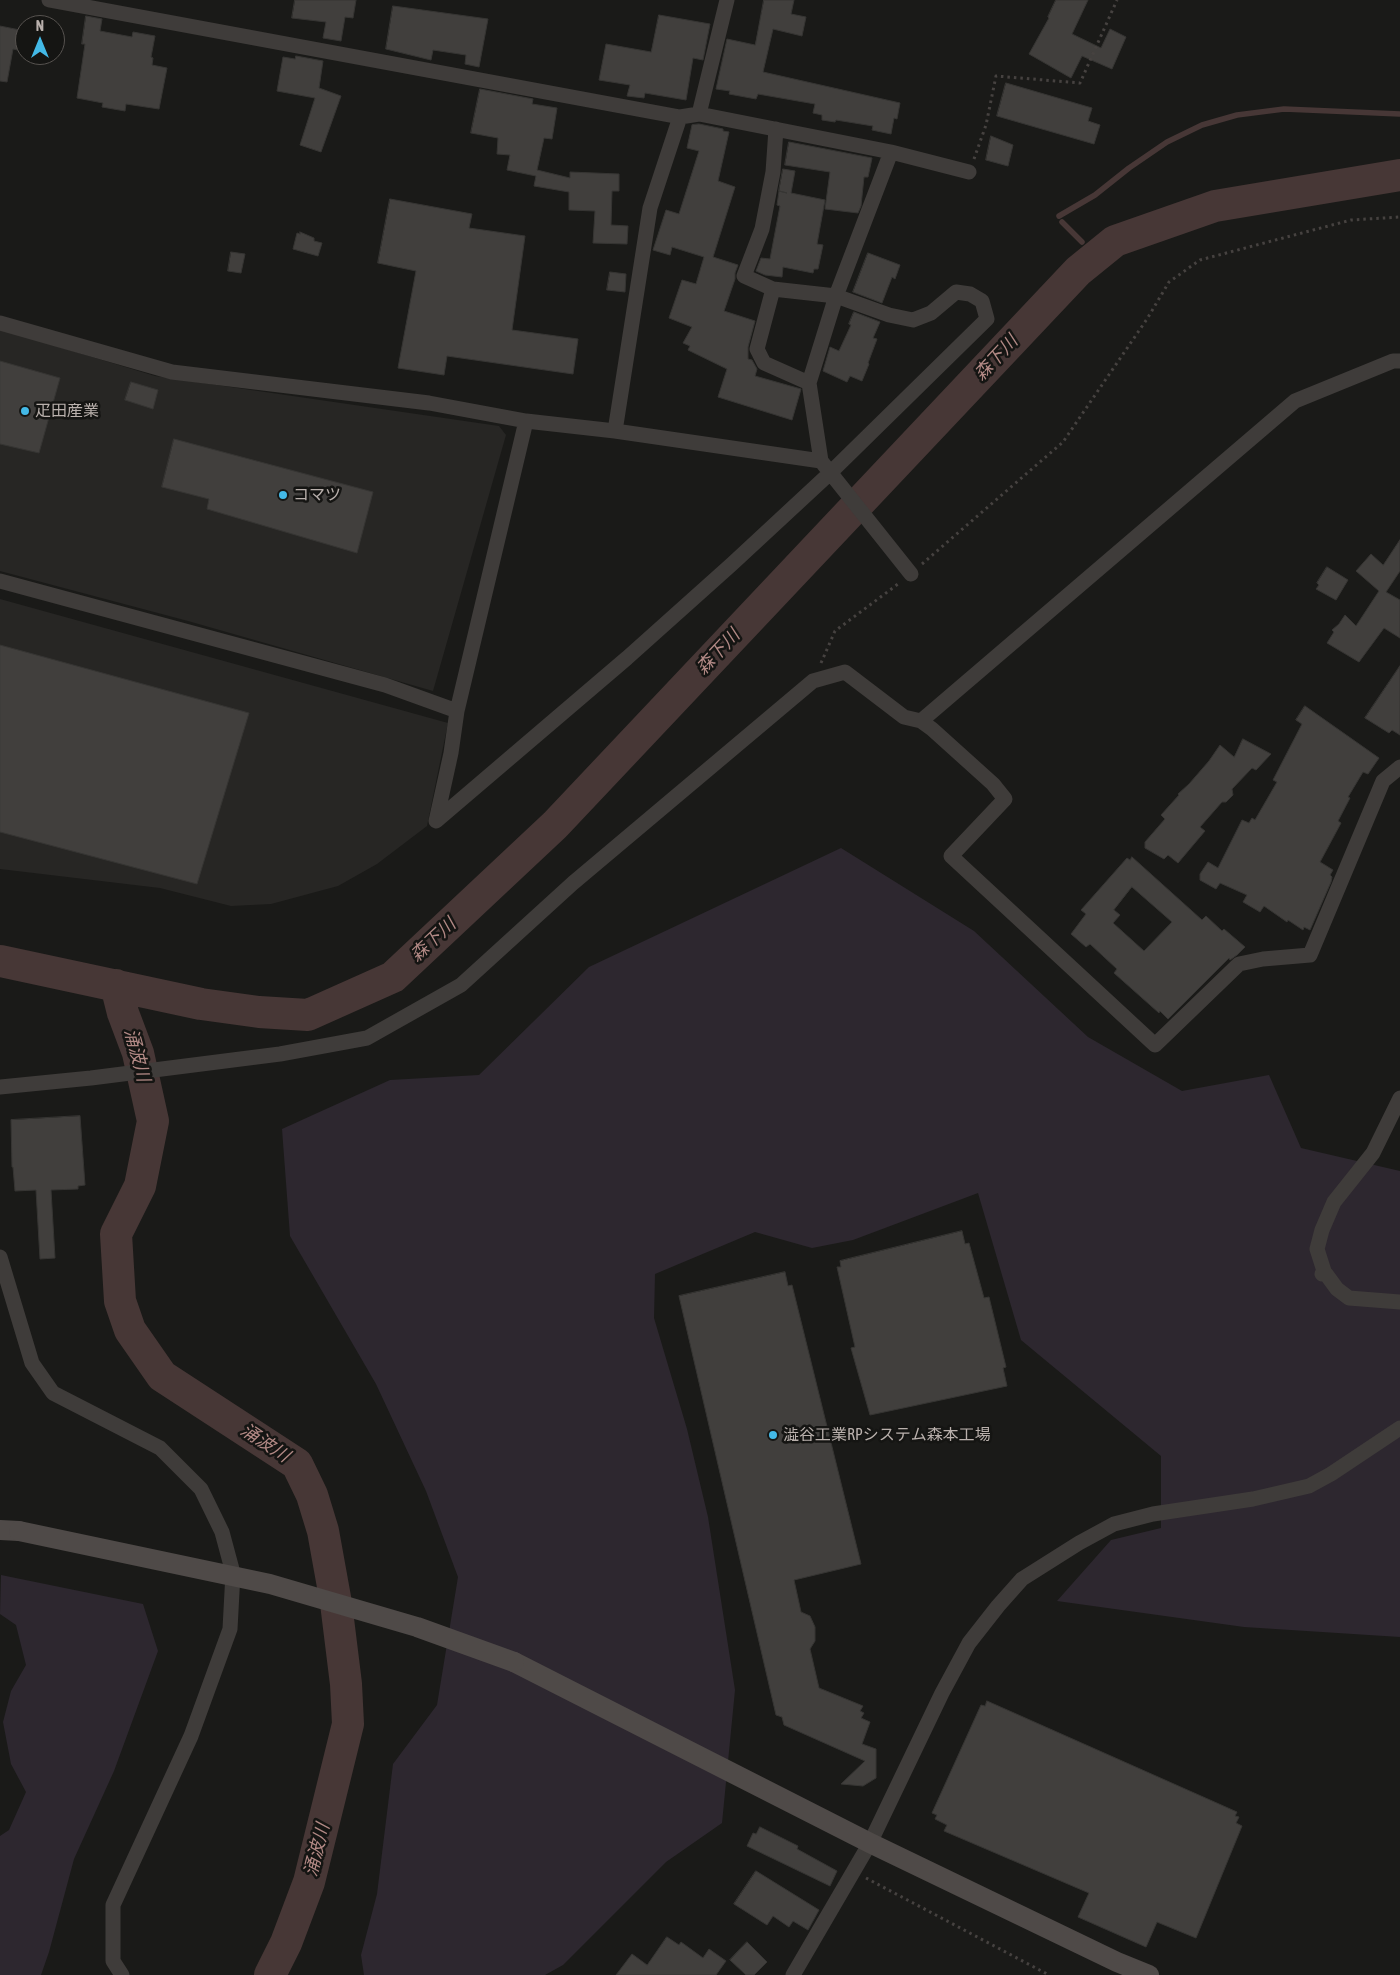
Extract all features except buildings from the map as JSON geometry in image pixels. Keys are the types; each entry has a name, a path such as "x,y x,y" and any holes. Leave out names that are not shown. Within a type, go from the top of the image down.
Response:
{"street":[{"path":"49,0 680,117 699,114 891,152 969,172"},
{"path":"699,114 727,0"},
{"path":"615,431 650,208 680,117"},
{"path":"526,421 457,711 451,753 436,821 627,658 732,564 982,326 987,319 982,302 970,294 956,292 931,313 913,320 889,315 836,296 773,289 744,276 762,229 773,172 776,129"},
{"path":"891,152 836,296 809,383 828,472 908,569"},
{"path":"773,289 757,349 764,363 809,383"},
{"path":"0,323 172,372 429,404 526,421 615,431 828,472"},
{"path":"921,721 1295,401 1393,362 1400,361"},
{"path":"0,581 385,686 457,711"},
{"path":"0,1087 280,1054 367,1038 461,985 573,883 813,681 845,672 904,717 921,721 993,784 1004,800 951,856 1155,1045 1239,964 1263,959 1310,955 1383,781 1400,767"},
{"path":"1400,1098 1373,1152 1334,1202 1322,1230 1317,1249 1324,1271 1322,1274 1326,1274 1337,1289 1349,1298 1400,1302"},
{"path":"0,1257 32,1363 54,1392 160,1448 194,1482 200,1489 222,1532 233,1573 230,1629 191,1736 112,1905 113,1961 122,1975"},
{"path":"793,1975 870,1842 942,1693 969,1643 1022,1579 1079,1543 1114,1524 1153,1514 1253,1499 1309,1486 1331,1474 1400,1428"},
{"path":"10,1530 270,1584 417,1626 514,1662 870,1842 1117,1962 1149,1975"}],"path":[{"path":"969,172 986,125 996,76 1080,83 1117,0"},
{"path":"813,681 835,631 1063,442 1169,282 1200,260 1351,220 1400,217"},
{"path":"853,1871 1049,1975"}],"shaded area":[{"path":"0,329 155,376 499,426 506,435 433,691 188,621 0,571"},
{"path":"0,599 448,723 427,826 377,864 338,886 271,904 231,906 160,888 0,869"},
{"path":"841,848 974,931 1088,1037 1182,1091 1269,1075 1301,1148 1400,1171 1400,1637 1244,1627 1057,1601 1111,1540 1161,1528 1161,1456 1021,1340 978,1193 853,1240 812,1248 755,1232 655,1274 654,1318 687,1429 708,1517 735,1690 722,1823 666,1862 563,1965 545,1975 364,1975 361,1955 377,1894 393,1764 437,1705 458,1577 426,1491 376,1384 290,1236 282,1129 390,1080 479,1075 589,967"},
{"path":"1,1575 143,1604 158,1651 114,1771 74,1859 41,1975 0,1975 0,1836 9,1830 26,1792 11,1764 3,1722 11,1691 26,1665 16,1625 0,1614"}],"waterway":[{"path":"1059,216 1095,195 1129,168 1167,142 1202,125 1237,115 1284,109 1400,114"},
{"name":"森下川","path":"0,961 201,1004 259,1012 308,1015 393,977 555,825 1078,271 1115,241 1215,206 1400,175"},
{"path":"1062,222 1082,242"},
{"name":"涌波川","path":"116,985 123,1013 138,1053 153,1121 140,1186 116,1234 120,1301 130,1330 162,1376 297,1464 312,1495 323,1531 336,1603 346,1684 348,1724 309,1882 286,1943 270,1975"}],"place":[{"name":"疋田産業","path":"25,411"},
{"name":"コマツ","path":"283,495"},
{"name":"澁谷工業RPシステム森本工場","path":"773,1435"}]}
